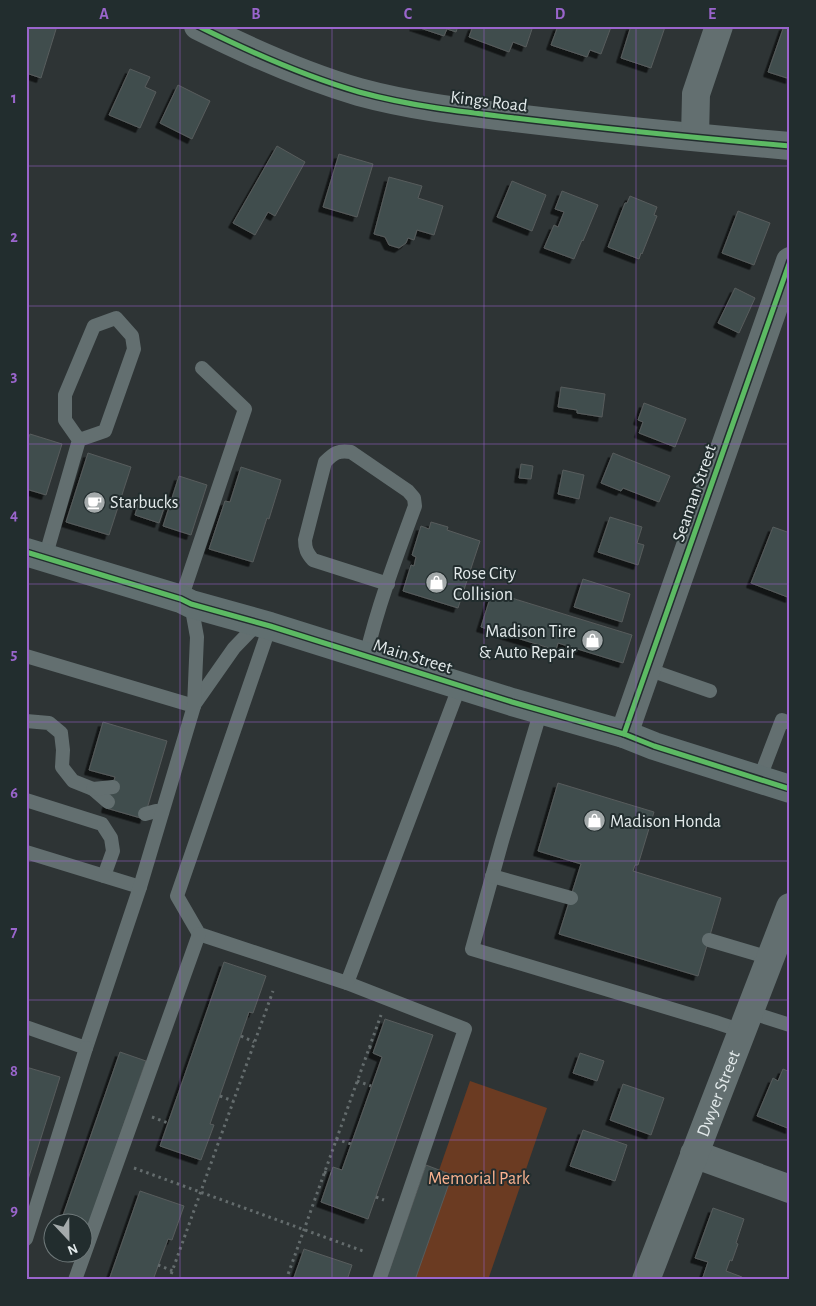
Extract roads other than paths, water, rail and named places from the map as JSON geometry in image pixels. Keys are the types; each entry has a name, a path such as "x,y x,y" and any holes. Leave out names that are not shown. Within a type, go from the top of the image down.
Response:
{"main road":[{"name":"Main Street","path":"36,555 624,734 654,746 790,789"}],"street":[{"name":"Kings Road","path":"198,26 310,76 359,92 426,107 584,126 790,146"},
{"path":"695,137 696,94 720,26"},
{"name":"Seaman Street","path":"624,734 790,261"},
{"name":"Dwyer Street","path":"646,1280 790,907"},
{"path":"694,1154 790,1189"}],"lane":[{"path":"116,318 132,336 134,349 105,431 79,440 65,420 65,395 94,326 116,318"},
{"path":"194,706 197,637 186,602 245,409 202,368"},
{"path":"36,555 79,440"},
{"path":"366,656 373,627 388,584 414,506 414,498 408,491 351,452 342,451 333,454 325,462 305,540 307,554 313,560 388,584"},
{"path":"26,1239 86,1048 140,887 153,809 194,706 234,648 264,624"},
{"path":"264,624 177,896 199,934 347,983 465,1029 379,1280"},
{"path":"26,656 194,706"},
{"path":"647,669 710,691"},
{"path":"347,983 460,685"},
{"path":"541,710 472,949 716,1022 790,1025"},
{"path":"759,780 782,720 790,723"},
{"path":"26,721 49,723 61,733 62,767 73,781 93,789 108,802"},
{"path":"93,789 113,786"},
{"path":"26,800 102,824 111,838 113,850 104,876"},
{"path":"26,852 140,887"},
{"path":"492,876 571,898"},
{"path":"74,1280 199,934"},
{"path":"709,940 770,958"},
{"path":"26,1027 86,1048"}],"place":[{"name":"Starbucks","path":"94,502"},
{"name":"Rose City Collision","path":"437,583"},
{"name":"Madison Tire & Auto Repair","path":"592,641"},
{"name":"Madison Honda","path":"594,821"}],"park label":[{"name":"Memorial Park","path":"479,1178"}]}
